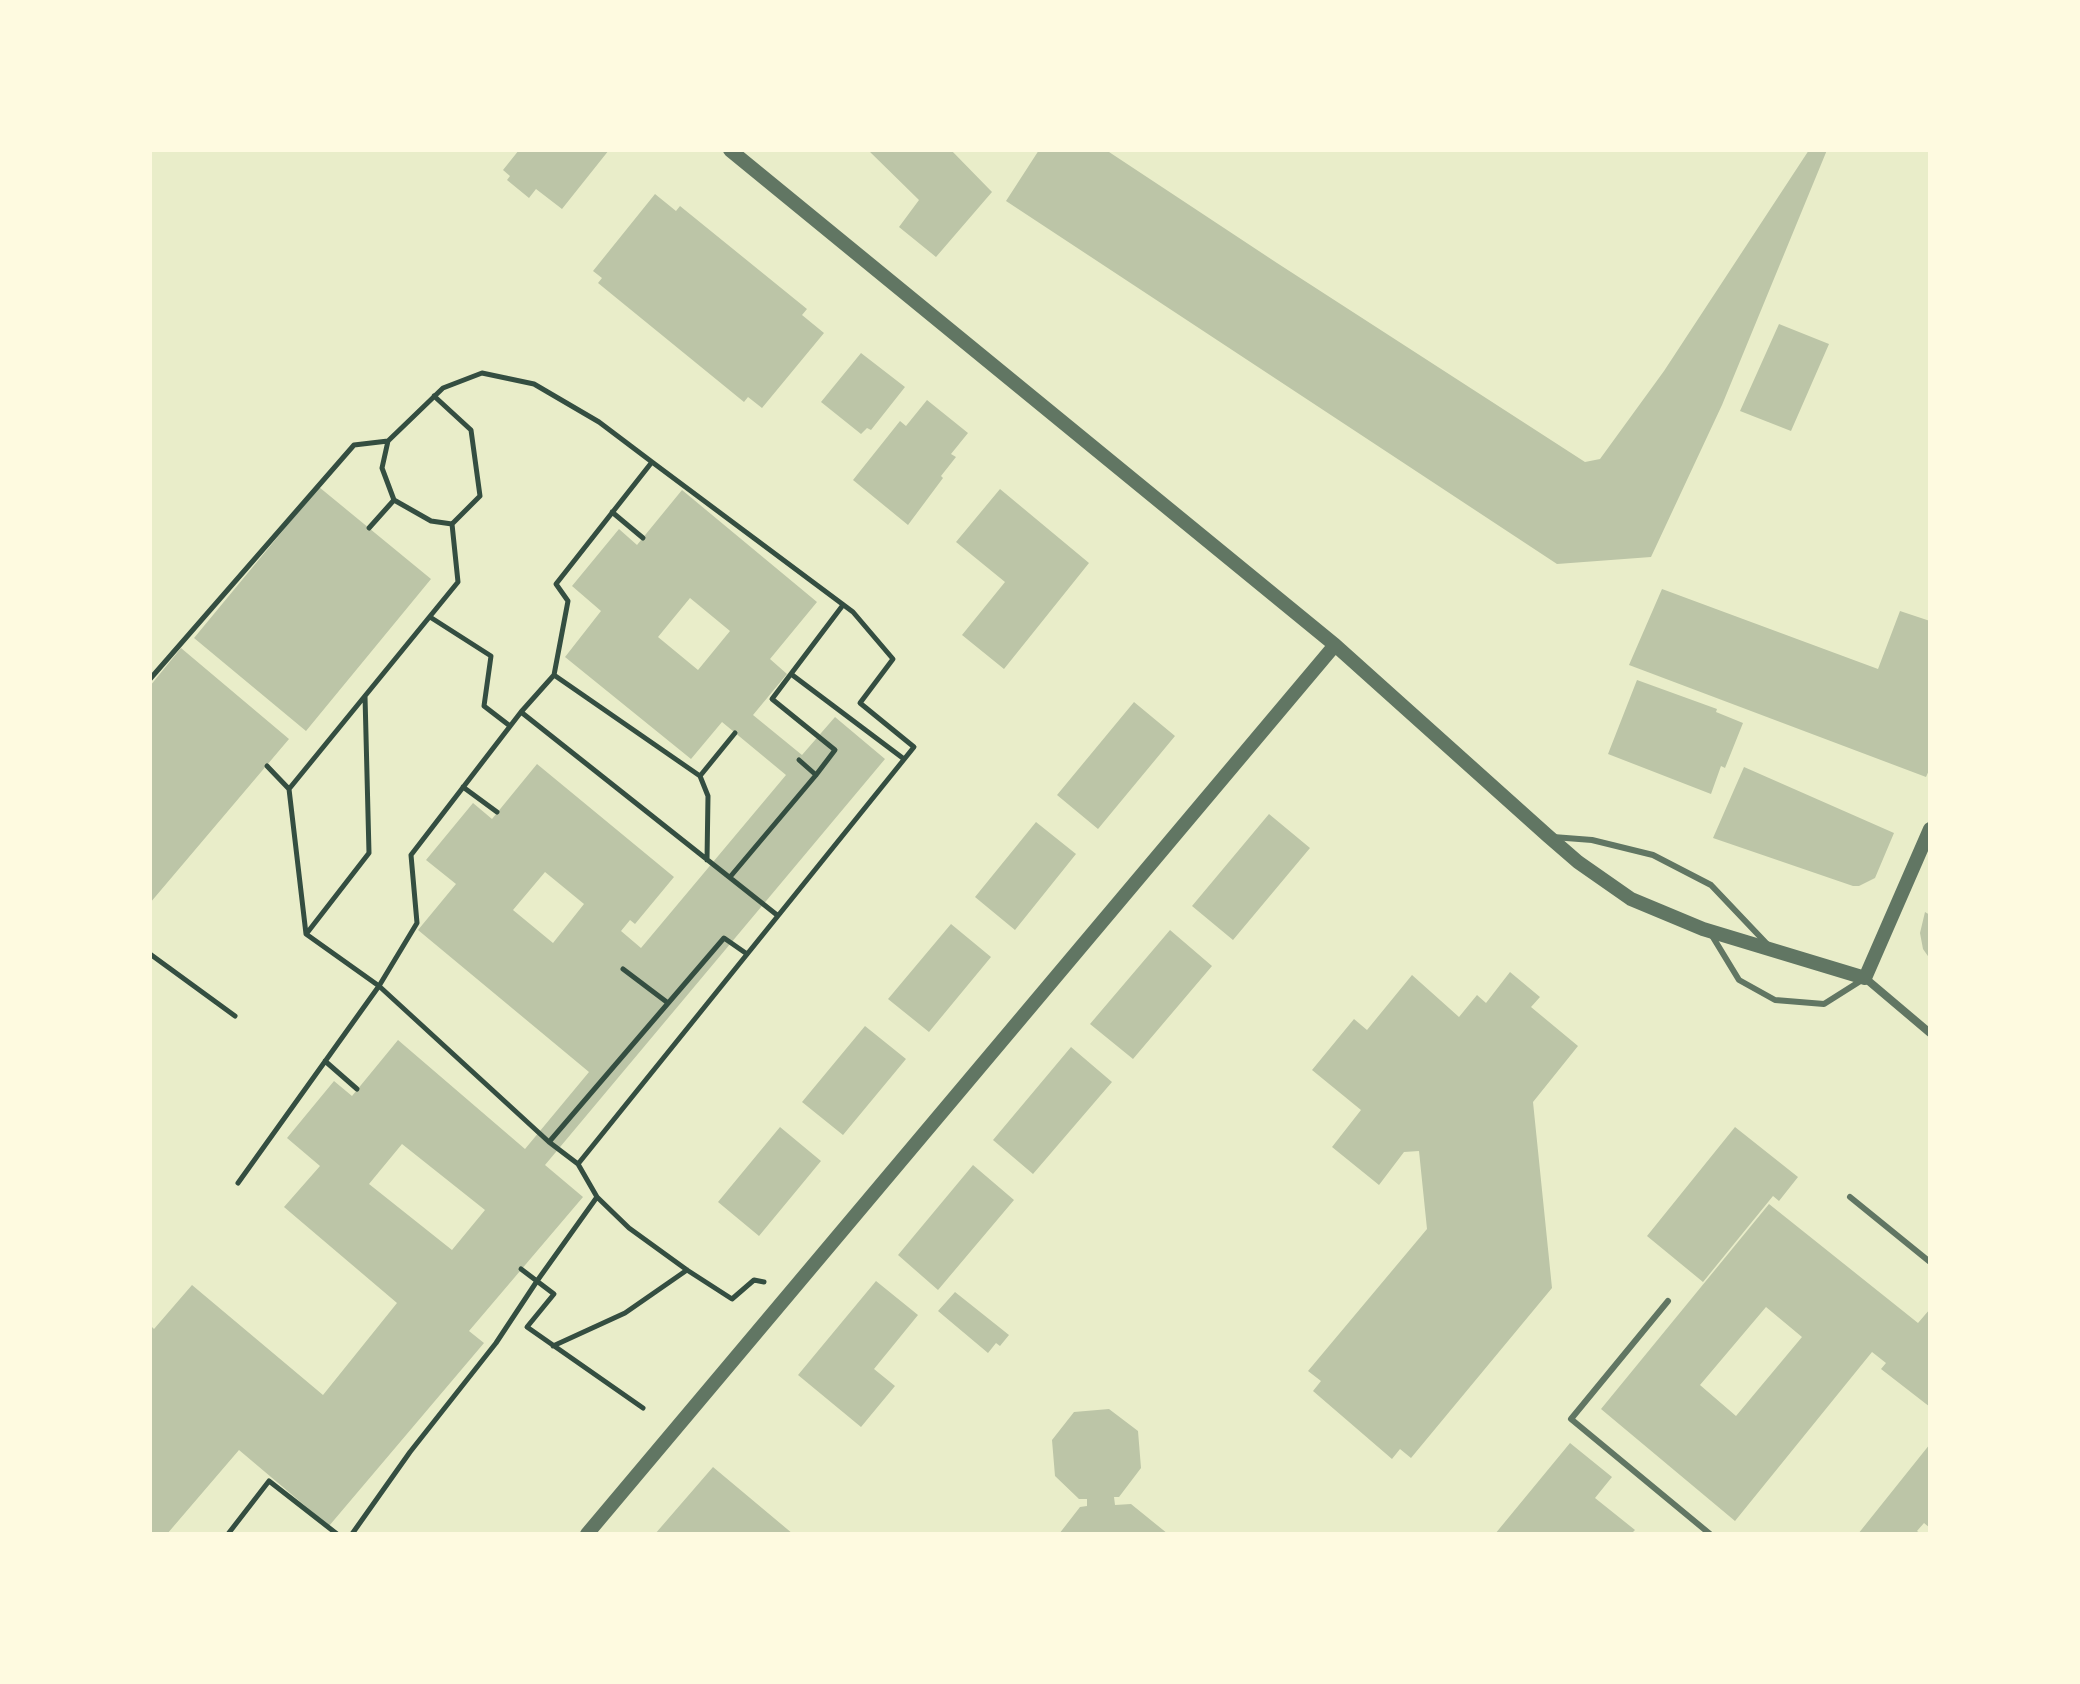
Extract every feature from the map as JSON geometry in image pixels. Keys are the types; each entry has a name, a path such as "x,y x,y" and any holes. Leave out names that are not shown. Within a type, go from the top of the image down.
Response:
{"street":[{"path":"730,150 1335,645 1578,862 1631,899 1709,931 1865,978 1930,1033"},
{"path":"587,1534 1335,645"},
{"path":"1865,978 1930,829"}],"lane":[{"path":"1548,836 1592,840 1653,855 1711,885 1772,950"},
{"path":"1709,931 1739,980 1775,1000 1824,1004 1865,978"},
{"path":"1850,1197 1930,1262"},
{"path":"1668,1301 1571,1419 1710,1534"}],"path":[{"path":"452,524 431,521 394,500 382,468 388,441 443,388 482,373 534,384 599,422 853,612 893,659 860,703 914,747 578,1164"},
{"path":"434,396 471,430 480,496 452,524"},
{"path":"150,679 354,445 388,441"},
{"path":"238,1183 379,986 417,923 411,855 521,712 554,675 568,601 556,584 652,462"},
{"path":"369,528 394,500"},
{"path":"612,512 643,538"},
{"path":"289,789 458,582 452,524"},
{"path":"730,877 835,750 772,699 843,605"},
{"path":"430,617 491,656 484,706 510,726"},
{"path":"791,674 904,759"},
{"path":"554,675 700,776 708,796 707,860"},
{"path":"306,934 369,853 365,695"},
{"path":"521,712 778,916"},
{"path":"700,776 735,733"},
{"path":"799,760 816,775"},
{"path":"267,766 289,789 306,934 379,986 549,1142 578,1164 597,1197 629,1228 732,1299 754,1280 769,1282"},
{"path":"463,787 497,812"},
{"path":"549,1142 724,938 747,954"},
{"path":"150,954 235,1016"},
{"path":"623,969 668,1003"},
{"path":"325,1061 357,1089"},
{"path":"352,1534 410,1452 496,1343 597,1197"},
{"path":"521,1269 554,1294 527,1327 643,1408"},
{"path":"552,1346 625,1313 687,1270"},
{"path":"228,1534 270,1480 337,1534"}],"building":[{"path":"519,150 609,150 562,209 536,189 529,198 507,180 510,176 503,170"},
{"path":"868,150 951,150 992,192 936,257 899,227 919,200"},
{"path":"1039,150 1106,150 1585,462 1600,459 1664,371 1809,150 1827,150 1722,405 1651,557 1557,564 1006,201"},
{"path":"655,194 676,211 680,206 807,309 802,315 824,333 762,408 748,397 744,402 598,283 602,278 593,271"},
{"path":"1779,324 1829,344 1791,431 1740,411"},
{"path":"861,353 905,387 871,430 867,428 861,434 821,402"},
{"path":"927,400 968,433 951,454 956,457 941,476 943,478 908,525 853,480 900,421 906,426"},
{"path":"319,487 431,579 306,731 194,638"},
{"path":"1000,489 1089,563 1004,669 962,635 1005,582 956,542"},
{"path":"682,490 817,602 770,659 787,674 753,715 802,755 835,717 885,759 545,1165 583,1197 469,1331 484,1343 329,1526 239,1450 167,1534 150,1534 150,1325 154,1329 192,1285 323,1395 397,1303 284,1207 320,1166 287,1138 334,1081 352,1096 398,1040 525,1149 589,1072 418,930 456,884 426,860 473,803 492,819 537,764 674,877 635,924 630,920 621,931 641,948 786,775 722,722 691,759 565,657 601,611 572,586 619,529 637,545","holes":["690,598 730,631 698,670 658,637","545,872 584,904 553,943 513,910","402,1144 485,1210 452,1250 369,1184"]},
{"path":"1662,589 1878,669 1900,611 1930,621 1930,768 1926,777 1629,665"},
{"path":"181,648 289,739 150,903 150,686"},
{"path":"1637,680 1717,709 1716,712 1743,723 1711,794 1608,754"},
{"path":"1134,702 1175,736 1098,829 1057,795"},
{"path":"1744,767 1894,833 1875,878 1853,886 1713,838"},
{"path":"1269,814 1310,848 1233,940 1192,906"},
{"path":"1036,822 1076,854 1015,930 975,897"},
{"path":"1925,912 1930,915 1930,959 1923,949 1920,933"},
{"path":"951,924 991,957 929,1032 888,999"},
{"path":"1170,930 1212,966 1133,1059 1090,1024"},
{"path":"1510,972 1540,997 1531,1007 1578,1046 1533,1102 1552,1288 1411,1458 1400,1449 1392,1459 1313,1391 1321,1381 1308,1371 1427,1229 1419,1151 1404,1152 1379,1185 1332,1147 1361,1110 1312,1070 1354,1019 1367,1030 1412,975 1459,1017 1477,995 1486,1003"},
{"path":"865,1026 906,1059 843,1135 802,1102"},
{"path":"1071,1047 1112,1082 1033,1174 993,1140"},
{"path":"780,1127 821,1161 759,1236 718,1202"},
{"path":"1735,1127 1798,1177 1779,1201 1773,1196 1703,1282 1647,1236"},
{"path":"973,1165 1014,1200 938,1290 898,1255"},
{"path":"1769,1204 1918,1323 1930,1309 1930,1407 1881,1369 1886,1363 1872,1352 1735,1521 1601,1409","holes":["1766,1307 1802,1337 1736,1416 1700,1385"]},
{"path":"876,1281 918,1315 874,1369 895,1386 861,1427 798,1375"},
{"path":"955,1292 1009,1335 1000,1346 996,1343 988,1353 938,1311"},
{"path":"1109,1409 1138,1431 1141,1468 1119,1497 1114,1497 1115,1505 1131,1504 1168,1534 1059,1534 1080,1507 1087,1506 1087,1499 1079,1499 1055,1476 1052,1440 1074,1412"},
{"path":"1570,1443 1612,1477 1595,1498 1635,1530 1631,1534 1495,1534"},
{"path":"1930,1444 1930,1528 1924,1523 1917,1531 1921,1534 1858,1534"},
{"path":"713,1467 793,1534 655,1534"}]}
